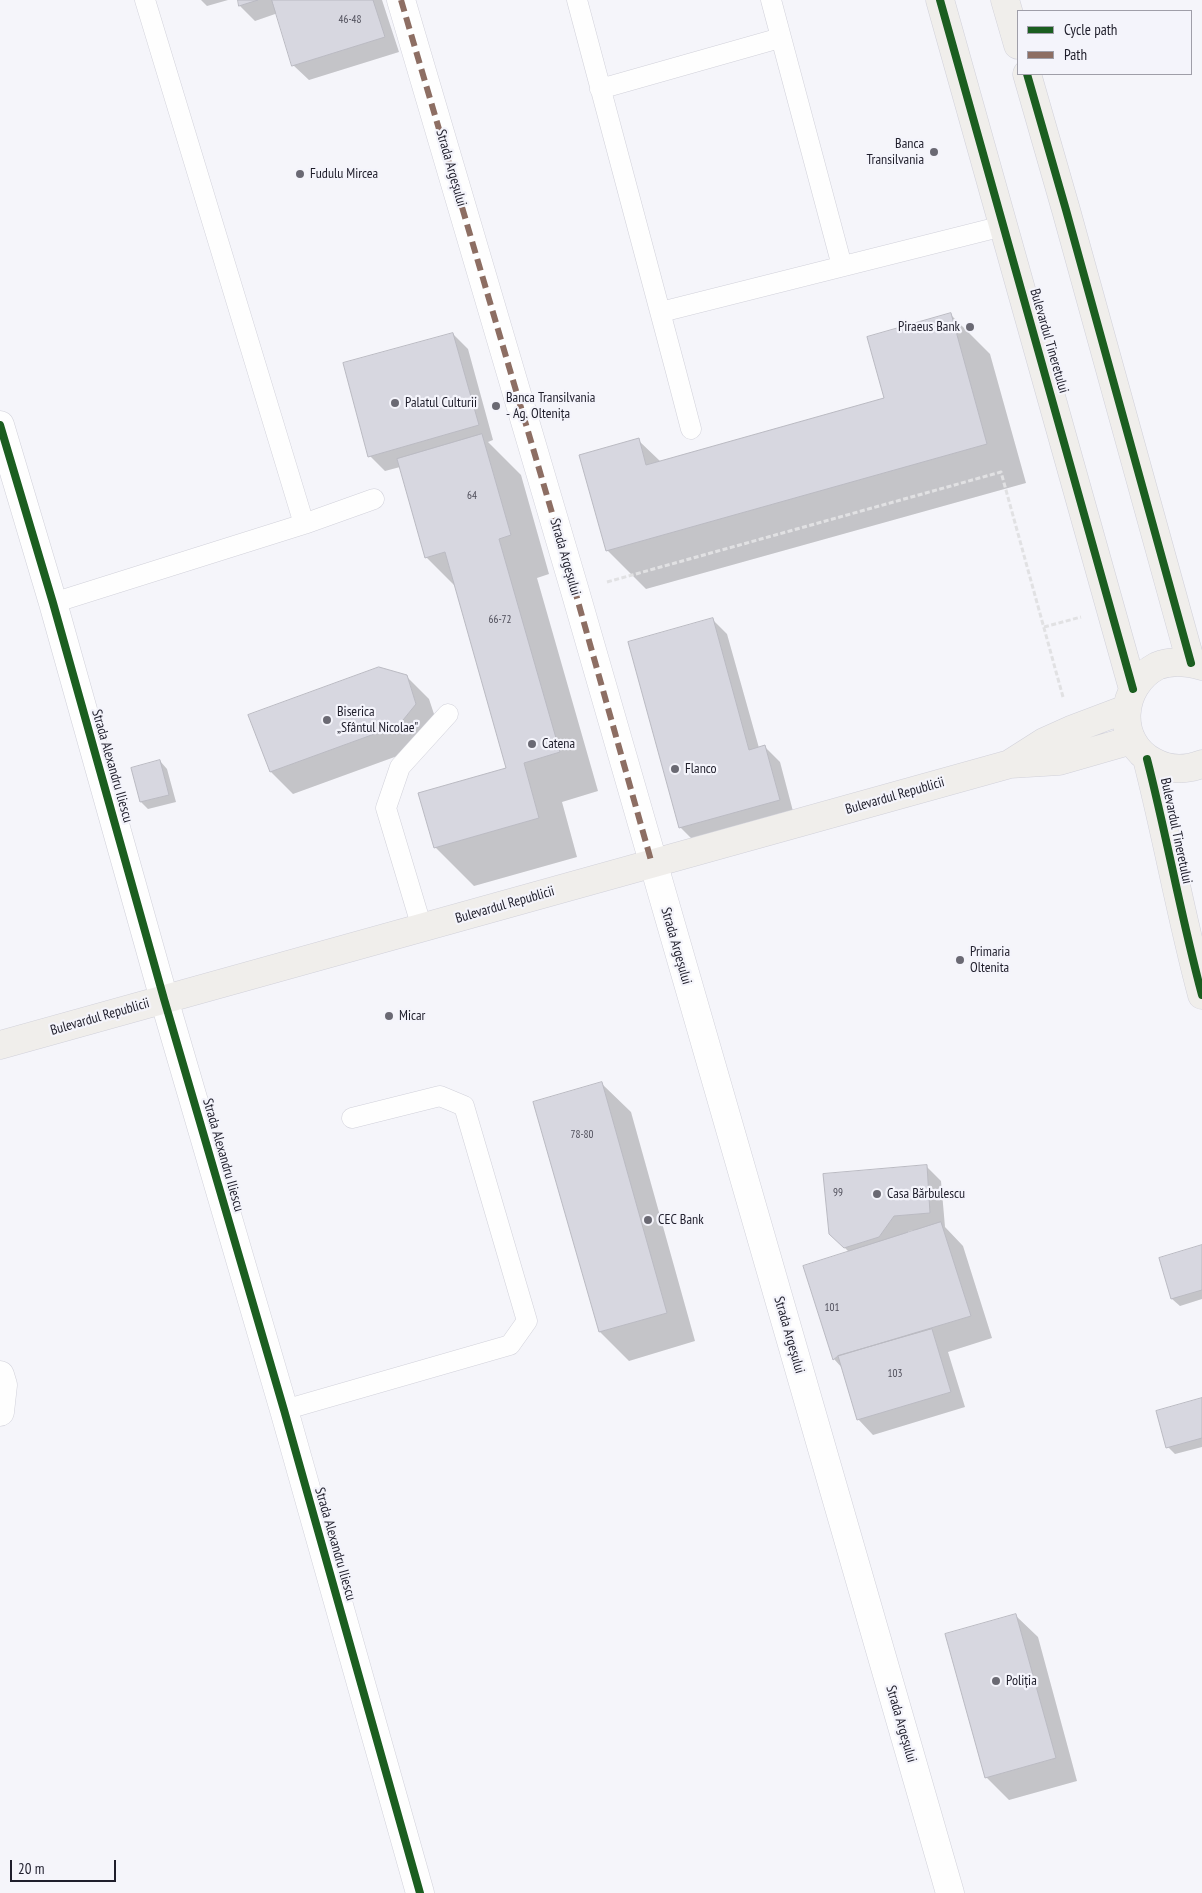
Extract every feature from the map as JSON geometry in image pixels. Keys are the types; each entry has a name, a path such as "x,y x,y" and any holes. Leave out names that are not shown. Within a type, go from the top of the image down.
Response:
{"main road":[{"name":"Bulevardul Tineretului","path":"940,0 1003,226 1130,699 1126,725 1139,750 1164,824 1176,891 1202,995"},
{"path":"1005,0 1017,42"},
{"path":"1026,75 1197,665 1174,662 1158,666 1144,676 1130,699"},
{"name":"Bulevardul Republicii","path":"1010,764 1044,742 1130,699"},
{"path":"1139,750 1161,766 1177,769 1192,768 1202,764"},
{"name":"Bulevardul Republicii","path":"0,1045 1010,764 1059,762 1139,750"}],"street":[{"name":"Strada Argeșului","path":"401,0 575,591 652,864 950,1893"},
{"name":"Strada Alexandru Iliescu","path":"0,425 53,603 164,1000 284,1410 420,1893"},
{"path":"0,1375 3,1385 0,1412"}],"lane":[{"path":"146,0 304,524"},
{"path":"578,0 691,430"},
{"path":"770,0 842,266"},
{"path":"600,89 780,38"},
{"path":"661,312 1003,226"},
{"path":"53,603 304,524 374,499"},
{"path":"422,928 386,808 400,767 448,714"},
{"path":"284,1410 510,1345 527,1321 464,1106 440,1096 352,1118"}],"path":[{"path":"575,591 1001,472 1065,704"}],"building":[{"path":"238,0 258,0 239,6"},
{"path":"272,0 373,0 385,37 292,66"},
{"path":"951,313 987,444 606,551 579,455 639,438 646,465 884,398 867,337"},
{"path":"453,333 479,425 368,457 343,363"},
{"path":"482,434 511,535 499,539 560,752 524,763 539,818 434,848 418,793 506,768 445,552 425,558 397,459"},
{"path":"713,618 749,750 765,745 780,800 679,828 628,642"},
{"name":"Biserica „Sfântul Nicolae\"","path":"379,667 407,675 416,704 399,725 270,772 248,715"},
{"path":"160,760 169,795 140,802 131,768"},
{"path":"602,1082 667,1313 599,1332 533,1102"},
{"name":"Casa Bărbulescu","path":"927,1165 930,1213 894,1216 879,1237 844,1248 829,1234 823,1174"},
{"path":"941,1222 971,1316 838,1356 833,1360 803,1266"},
{"path":"1202,1245 1202,1290 1171,1299 1159,1258"},
{"path":"932,1329 951,1392 857,1420 838,1356"},
{"path":"1202,1398 1202,1438 1166,1448 1156,1411"},
{"path":"1016,1614 1056,1758 985,1778 945,1634"}],"marked path":[{"path":"401,0 575,591 652,864"}],"cycle path":[{"path":"940,0 1133,689"},
{"path":"1027,75 1191,663"},
{"path":"0,425 53,603 164,999 284,1410 420,1893"},
{"path":"1147,759 1202,995"}],"place":[{"name":"Banca Transilvania","path":"934,152"},
{"name":"Fudulu Mircea","path":"300,174"},
{"name":"Piraeus Bank","path":"970,327"},
{"name":"Palatul Culturii","path":"395,403"},
{"name":"Banca Transilvania - Ag. Oltenița","path":"496,406"},
{"name":"Biserica „Sfântul Nicolae\"","path":"327,720"},
{"name":"Catena","path":"532,744"},
{"name":"Flanco","path":"675,769"},
{"name":"Primaria Oltenita","path":"960,960"},
{"name":"Micar","path":"389,1016"},
{"name":"Casa Bărbulescu","path":"877,1194"},
{"name":"CEC Bank","path":"648,1220"},
{"name":"Poliția","path":"996,1681"}]}
